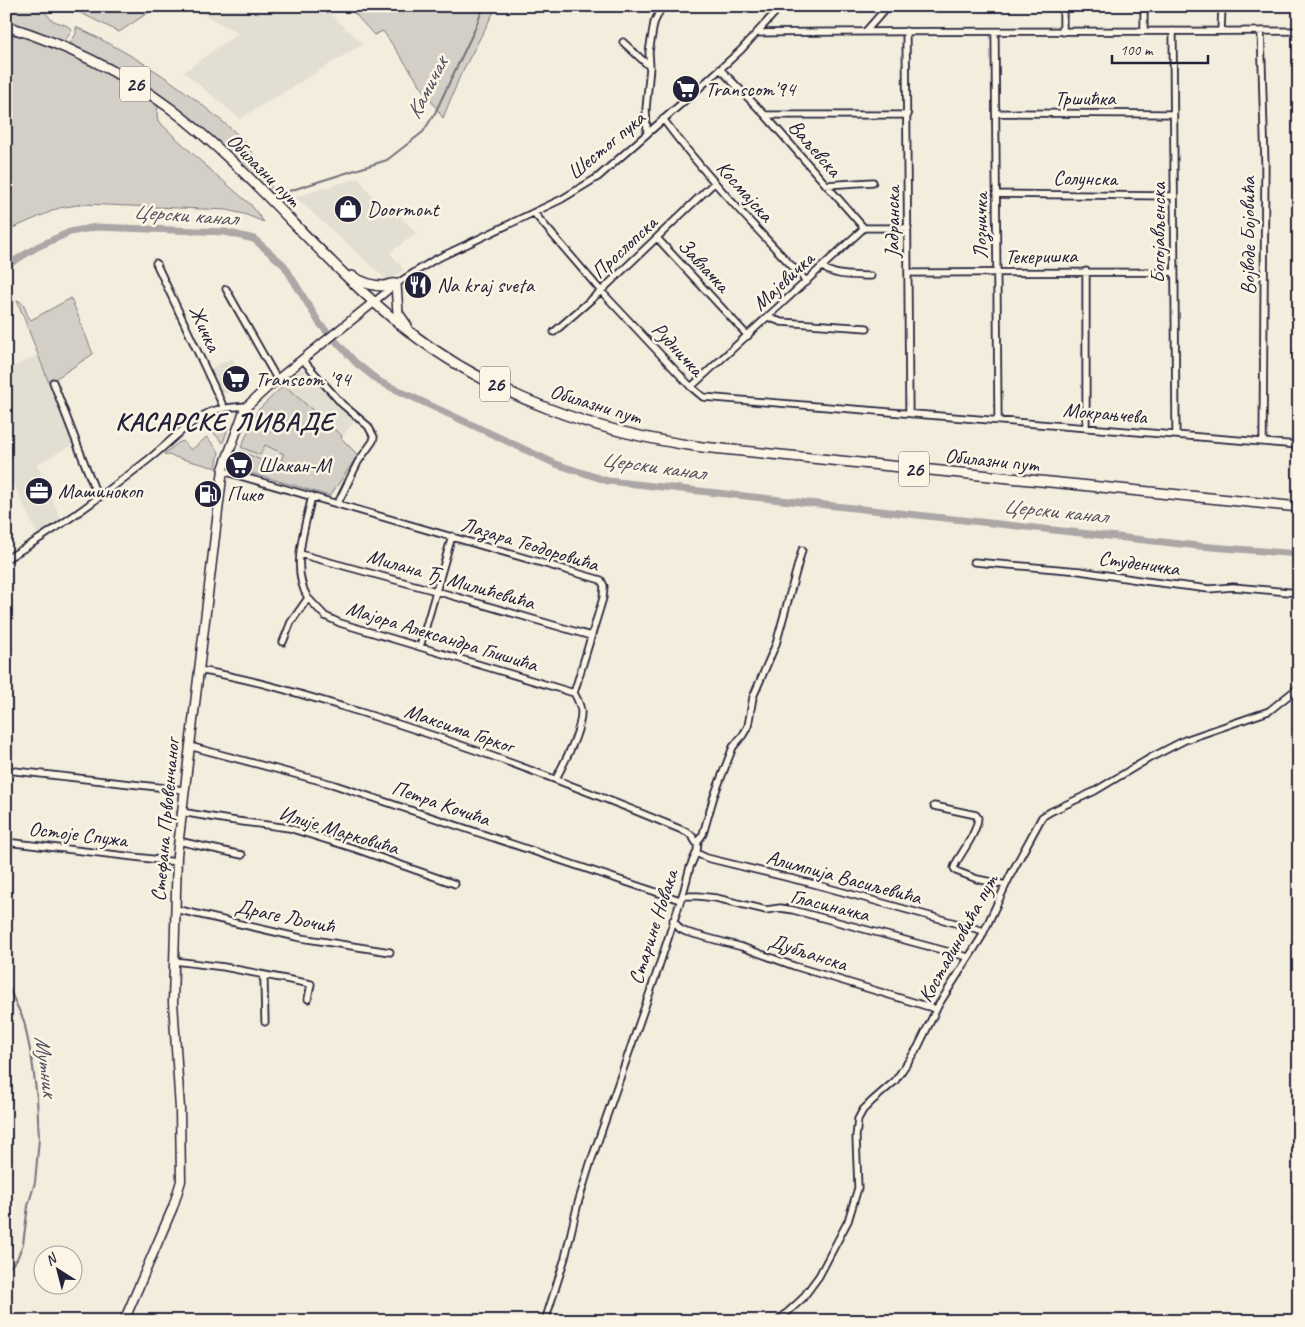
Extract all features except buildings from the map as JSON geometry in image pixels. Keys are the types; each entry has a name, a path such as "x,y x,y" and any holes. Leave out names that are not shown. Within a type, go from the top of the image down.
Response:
{"main road":[{"name":"Обилазни пут","path":"6,26 54,43 90,59 170,108 221,152 374,302 411,332 438,352 479,376 542,406 603,428 664,441 774,455 1299,507"},
{"path":"345,274 372,284 384,286 396,284 398,313 411,332"}],"street":[{"path":"647,132 646,109 650,67 650,40 654,23 662,6"},
{"name":"Шестог пука","path":"374,302 396,284 434,260 562,200 598,177 720,69 757,33 781,6"},
{"path":"866,31 888,6"},
{"path":"1063,6 1063,32"},
{"path":"1144,6 1144,32"},
{"path":"1221,31 1222,6"},
{"path":"757,33 1299,30"},
{"name":"Јадранска","path":"906,31 909,412"},
{"name":"Богојављенска","path":"1173,31 1176,435"},
{"name":"Војводе Бојовића","path":"1261,31 1265,165 1263,442"},
{"name":"Лозничка","path":"995,32 998,420"},
{"path":"624,42 650,67"},
{"name":"Ваљевска","path":"720,69 765,115 864,228"},
{"name":"Тршићка","path":"996,113 1173,114"},
{"path":"765,115 908,115"},
{"name":"Космајска","path":"663,119 684,148 807,282"},
{"name":"Прослопска","path":"554,332 601,291 715,182"},
{"path":"826,185 872,182"},
{"name":"Солунска","path":"996,194 1173,196"},
{"name":"Рудничка","path":"534,213 601,291 691,387 703,397 909,412"},
{"path":"864,228 908,228"},
{"name":"Мајевичка","path":"691,387 864,228"},
{"name":"Завлачка","path":"657,238 748,336"},
{"name":"Жичка","path":"156,263 224,408"},
{"path":"823,267 834,273 871,276"},
{"path":"1086,272 1086,428"},
{"name":"Текеришка","path":"908,273 1174,272"},
{"path":"226,289 277,379"},
{"name":"Стефана Првовенчаног","path":"124,1321 173,1207 181,1181 180,1109 173,1002 178,841 223,471 239,422 247,406 277,379 374,302"},
{"path":"768,317 781,322 868,328"},
{"path":"302,359 342,404 368,426 374,437 351,474 338,503"},
{"path":"53,382 98,498"},
{"path":"6,559 48,534 98,498 152,457 196,420 224,408 247,406"},
{"name":"Мокрањчева","path":"909,412 1299,445"},
{"name":"Лазара Теодоровића","path":"223,471 601,580 604,592 574,692"},
{"path":"283,642 291,622 308,598 301,583 300,554 312,496"},
{"path":"420,647 452,536"},
{"name":"Старине Новака","path":"546,1321 590,1164 657,972 714,796 733,747 748,726 753,697 776,644 802,550"},
{"name":"Милана Ђ. Милићевића","path":"300,554 591,636"},
{"name":"Студеничка","path":"974,562 1080,571 1209,589 1233,587 1299,592"},
{"name":"Мајора Александра Глишића","path":"308,598 320,612 330,619 574,692"},
{"name":"Максима Горког","path":"198,670 248,680 447,739 556,779 686,832 698,844"},
{"name":"Костадиновића пут","path":"778,1321 802,1299 819,1276 848,1221 858,1188 856,1136 858,1120 863,1110 904,1069 928,1030 936,1009 984,931 1042,817 1095,791 1150,758 1185,740 1269,710 1299,687"},
{"path":"556,779 574,738 580,718 580,706 574,692"},
{"name":"Петра Кочића","path":"189,746 340,787 681,898"},
{"path":"6,770 184,790"},
{"path":"934,806 978,818 978,824 956,863 954,868 956,871 976,879 1006,885"},
{"name":"Илије Марковића","path":"181,812 289,828 349,846 455,884"},
{"path":"178,841 242,855"},
{"name":"Остоје Спужа","path":"6,842 177,862"},
{"name":"Алимпија Васиљевића","path":"696,853 707,858 814,884 984,931"},
{"name":"Гласиначка","path":"681,898 698,896 716,898 766,910 780,908 793,910 968,957"},
{"name":"Драге Љочић","path":"175,909 301,938 390,952"},
{"name":"Дубљанска","path":"673,920 680,929 686,932 742,947 794,966 936,1009"},
{"path":"174,961 216,966 311,984 308,999"},
{"path":"262,975 264,980 265,1022"}],"shaded area":[{"path":"6,6 37,9 72,30 65,41 52,38 6,20"},
{"path":"62,6 158,6 119,32"},
{"path":"188,6 322,6 363,44 240,119 184,72 238,33"},
{"path":"348,6 497,6 460,76 443,118 383,31 374,35"},
{"path":"76,27 147,65 227,125 247,146 273,190 285,206 132,77 72,45 70,43 76,34"},
{"path":"6,35 26,36 51,45 92,64 158,105 158,121 251,205 264,222 227,210 83,204 59,208 6,231"},
{"path":"358,178 383,209 389,204 416,233 390,253 404,270 388,281 295,197"},
{"path":"71,298 93,354 49,383 17,300 24,306 31,320"},
{"path":"37,355 74,444 37,464 61,520 38,536 6,467 6,371"},
{"path":"232,358 245,384 222,395 210,369"},
{"path":"302,369 356,420 341,438 358,455 330,496 234,468 242,469 244,464 236,461 258,410 284,386 283,384"},
{"path":"284,385 342,436 341,438 358,455 330,496 234,468 242,469 244,464 236,461 240,451 261,460 259,465 275,472 279,466 281,467 284,461 281,460 284,454 265,445 260,455 241,447 258,410"},
{"path":"222,424 228,428 223,443 213,432"},
{"path":"207,437 219,452 216,468 164,454 183,441 191,450"}],"waterway":[{"name":"Камичак","path":"289,191 387,160 423,132 435,113 484,6"},
{"name":"Церски канал","path":"6,266 37,247 70,232 96,227 225,232 254,239 284,265 320,324 356,363 380,382 556,464 608,481 1199,546 1299,554"},
{"name":"Мутник","path":"6,982 24,1021 37,1098 39,1139 35,1182 28,1206 23,1244 17,1259 6,1271"}],"place":[{"name":"Transcom'94","path":"686,89"},
{"name":"Doormont","path":"348,209"},
{"name":"Na kraj sveta","path":"418,285"},
{"name":"Transcom '94","path":"236,379"},
{"name":"Шакан-М","path":"239,465"},
{"name":"Машинокоп","path":"39,491"},
{"name":"Пико","path":"208,494"}],"district":[{"name":"КАСАРСКЕ ЛИВАДЕ","path":"225,421"}]}
